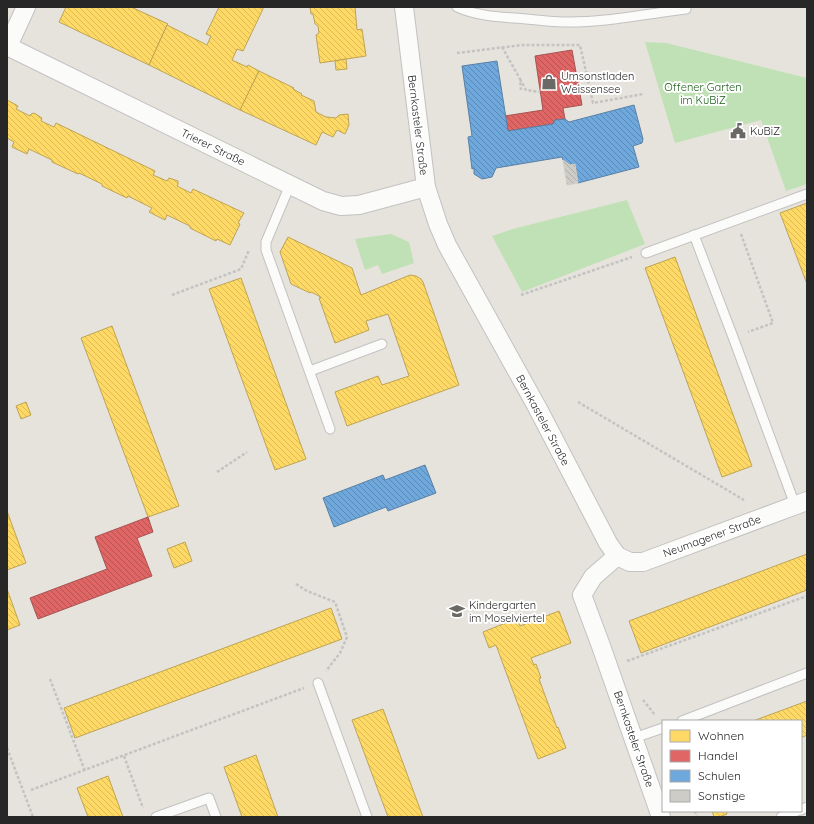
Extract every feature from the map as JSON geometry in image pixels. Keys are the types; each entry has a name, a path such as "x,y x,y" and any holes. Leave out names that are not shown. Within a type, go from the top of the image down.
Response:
{"street":[{"path":"7,46 26,7"},
{"name":"Bernkasteler Straße","path":"404,7 426,187 438,224 447,245 537,407 608,543 617,556 593,577 582,595 662,817"},
{"name":"Trierer Straße","path":"7,46 323,201 341,206 359,206 426,187"},
{"name":"Neumagener Straße","path":"617,556 630,562 643,562 801,503"}],"lane":[{"path":"457,7 478,14 562,22 596,21 686,9 686,7"},
{"path":"290,185 266,242 266,250 330,428"},
{"path":"646,253 807,194"},
{"path":"694,235 733,337 801,503"},
{"path":"310,371 382,344"},
{"path":"685,720 807,673"},
{"path":"318,683 367,817"},
{"path":"634,738 662,728"},
{"path":"156,817 209,798 216,817"},
{"path":"781,817 794,812"}],"path":[{"path":"457,53 522,44 580,45 593,103 643,94"},
{"path":"502,47 526,90 540,92"},
{"path":"520,79 521,90"},
{"path":"733,337 773,323 736,220"},
{"path":"172,296 241,269 250,249"},
{"path":"521,295 646,253"},
{"path":"578,402 744,500"},
{"path":"217,472 247,452"},
{"path":"31,790 318,683 340,653 347,637 335,602 307,591 296,584"},
{"path":"624,662 807,596"},
{"path":"50,679 85,771"},
{"path":"7,748 33,817"},
{"path":"124,756 144,810"}],"green space":[{"name":"Offener Garten im KuBiZ","path":"645,42 666,43 807,78 807,184 786,191 761,120 675,143"},
{"path":"627,200 645,244 522,292 492,236 513,229"},
{"path":"391,234 409,242 414,263 382,274 378,265 365,270 355,239"}],"building: Wohnen":[{"path":"66,7 131,7 168,24 149,65 59,22"},
{"path":"219,7 263,7 243,51 237,49 232,60 247,67 248,65 259,71 240,110 149,65 167,25 207,45 211,36 206,34"},
{"path":"310,7 355,7 357,30 362,29 366,56 320,63 316,35 319,33 318,26 315,24"},
{"path":"346,59 347,69 336,70 335,61"},
{"path":"259,71 294,88 293,89 302,94 301,95 314,101 316,112 326,117 336,118 339,115 348,114 349,125 345,134 337,130 333,137 322,132 316,145 240,110"},
{"path":"7,100 18,106 16,109 30,116 34,113 42,118 41,121 54,127 56,123 155,171 153,175 167,181 169,178 178,181 177,186 191,193 193,189 244,213 238,223 240,224 230,245 217,239 216,241 167,215 165,220 149,212 152,208 128,196 127,198 102,186 102,184 52,162 52,160 29,149 27,154 12,147 14,142 7,138"},
{"path":"807,203 807,284 780,213"},
{"path":"288,237 352,268 361,295 410,275 421,279 459,385 347,426 335,392 378,376 382,385 409,376 388,314 366,321 369,330 335,343 319,298 321,298 311,292 310,293 291,284 280,252"},
{"path":"675,257 752,466 722,477 645,268"},
{"path":"241,278 306,459 275,470 209,289"},
{"path":"112,326 179,506 148,517 81,338"},
{"path":"26,402 31,415 21,419 16,406"},
{"path":"7,511 26,563 7,570"},
{"path":"185,542 192,561 174,568 167,549"},
{"path":"807,554 807,590 641,653 629,621"},
{"path":"7,589 20,625 7,630"},
{"path":"331,608 342,639 75,738 64,708"},
{"path":"559,611 571,643 531,658 534,665 536,664 541,678 539,679 566,748 538,759 496,645 489,648 483,632 518,618 520,626"},
{"path":"807,701 807,735 802,738 802,720 756,720"},
{"path":"383,709 423,817 388,817 352,720"},
{"path":"256,755 278,817 242,817 224,767"},
{"path":"108,776 123,817 88,817 77,788"},
{"path":"712,812 726,812 727,814 719,817 714,817"}],"building: Handel":[{"path":"572,50 582,105 563,108 565,119 555,120 553,124 508,131 505,116 543,110 535,56"},
{"path":"148,517 153,532 137,538 152,576 38,619 30,598 107,569 95,537"}],"building: Schulen":[{"path":"497,61 508,131 553,124 555,120 565,119 569,122 634,105 643,139 642,143 633,146 639,167 578,183 575,164 570,165 563,160 562,157 496,168 492,177 482,179 474,174 468,137 472,136 462,66"},
{"path":"425,465 436,493 388,511 386,507 334,527 323,498 383,475 385,480"}],"building: Sonstige":[{"path":"563,160 570,165 575,164 578,183 567,185"}],"place":[{"name":"Umsonstladen Weissensee","path":"549,82"},
{"name":"KuBiZ","path":"738,131"},
{"name":"Kindergarten im Moselviertel","path":"457,611"}]}
